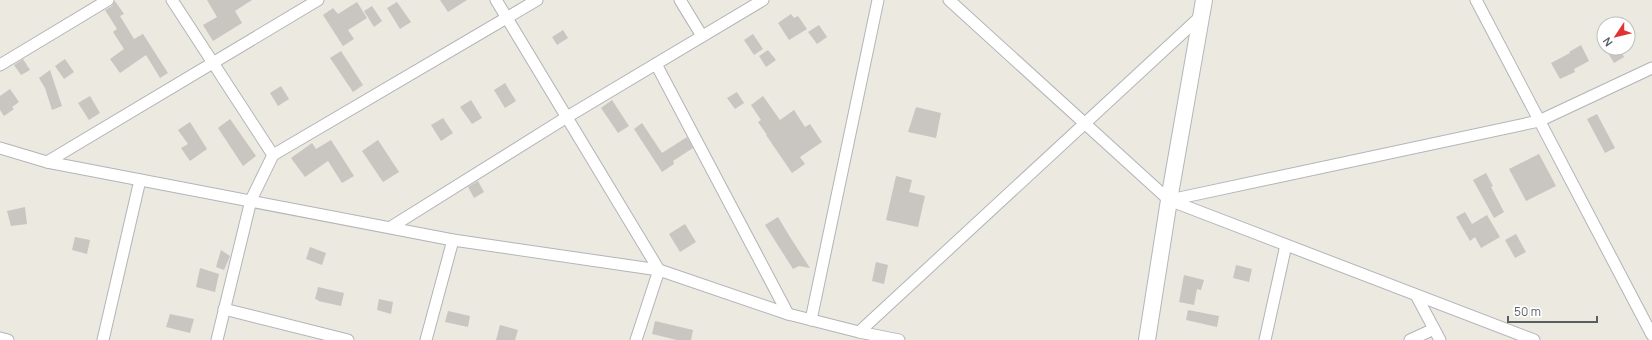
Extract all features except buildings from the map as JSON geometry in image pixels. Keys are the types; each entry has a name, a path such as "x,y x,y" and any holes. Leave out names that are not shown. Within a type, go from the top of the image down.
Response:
{"street":[{"path":"0,65 108,0"},
{"path":"172,0 273,155"},
{"path":"47,162 318,0"},
{"path":"496,0 659,270 636,340"},
{"path":"217,340 251,200 273,155 537,0"},
{"path":"680,0 702,36"},
{"path":"391,227 567,117 763,0"},
{"path":"811,320 878,0"},
{"path":"949,0 1169,200 1534,340"},
{"path":"1147,340 1169,200 1204,0"},
{"path":"1476,0 1652,335"},
{"path":"853,334 1086,123 1201,16"},
{"path":"656,64 788,314"},
{"path":"1169,200 1539,121 1652,68"},
{"path":"0,148 47,162 453,240 659,270 788,314 853,334 899,340"},
{"path":"103,340 140,180"},
{"path":"426,340 453,240"},
{"path":"1265,340 1286,245"},
{"path":"1416,295 1440,340"},
{"path":"224,309 348,340"},
{"path":"1410,340 1434,329"},
{"path":"0,338 8,340"}]}
